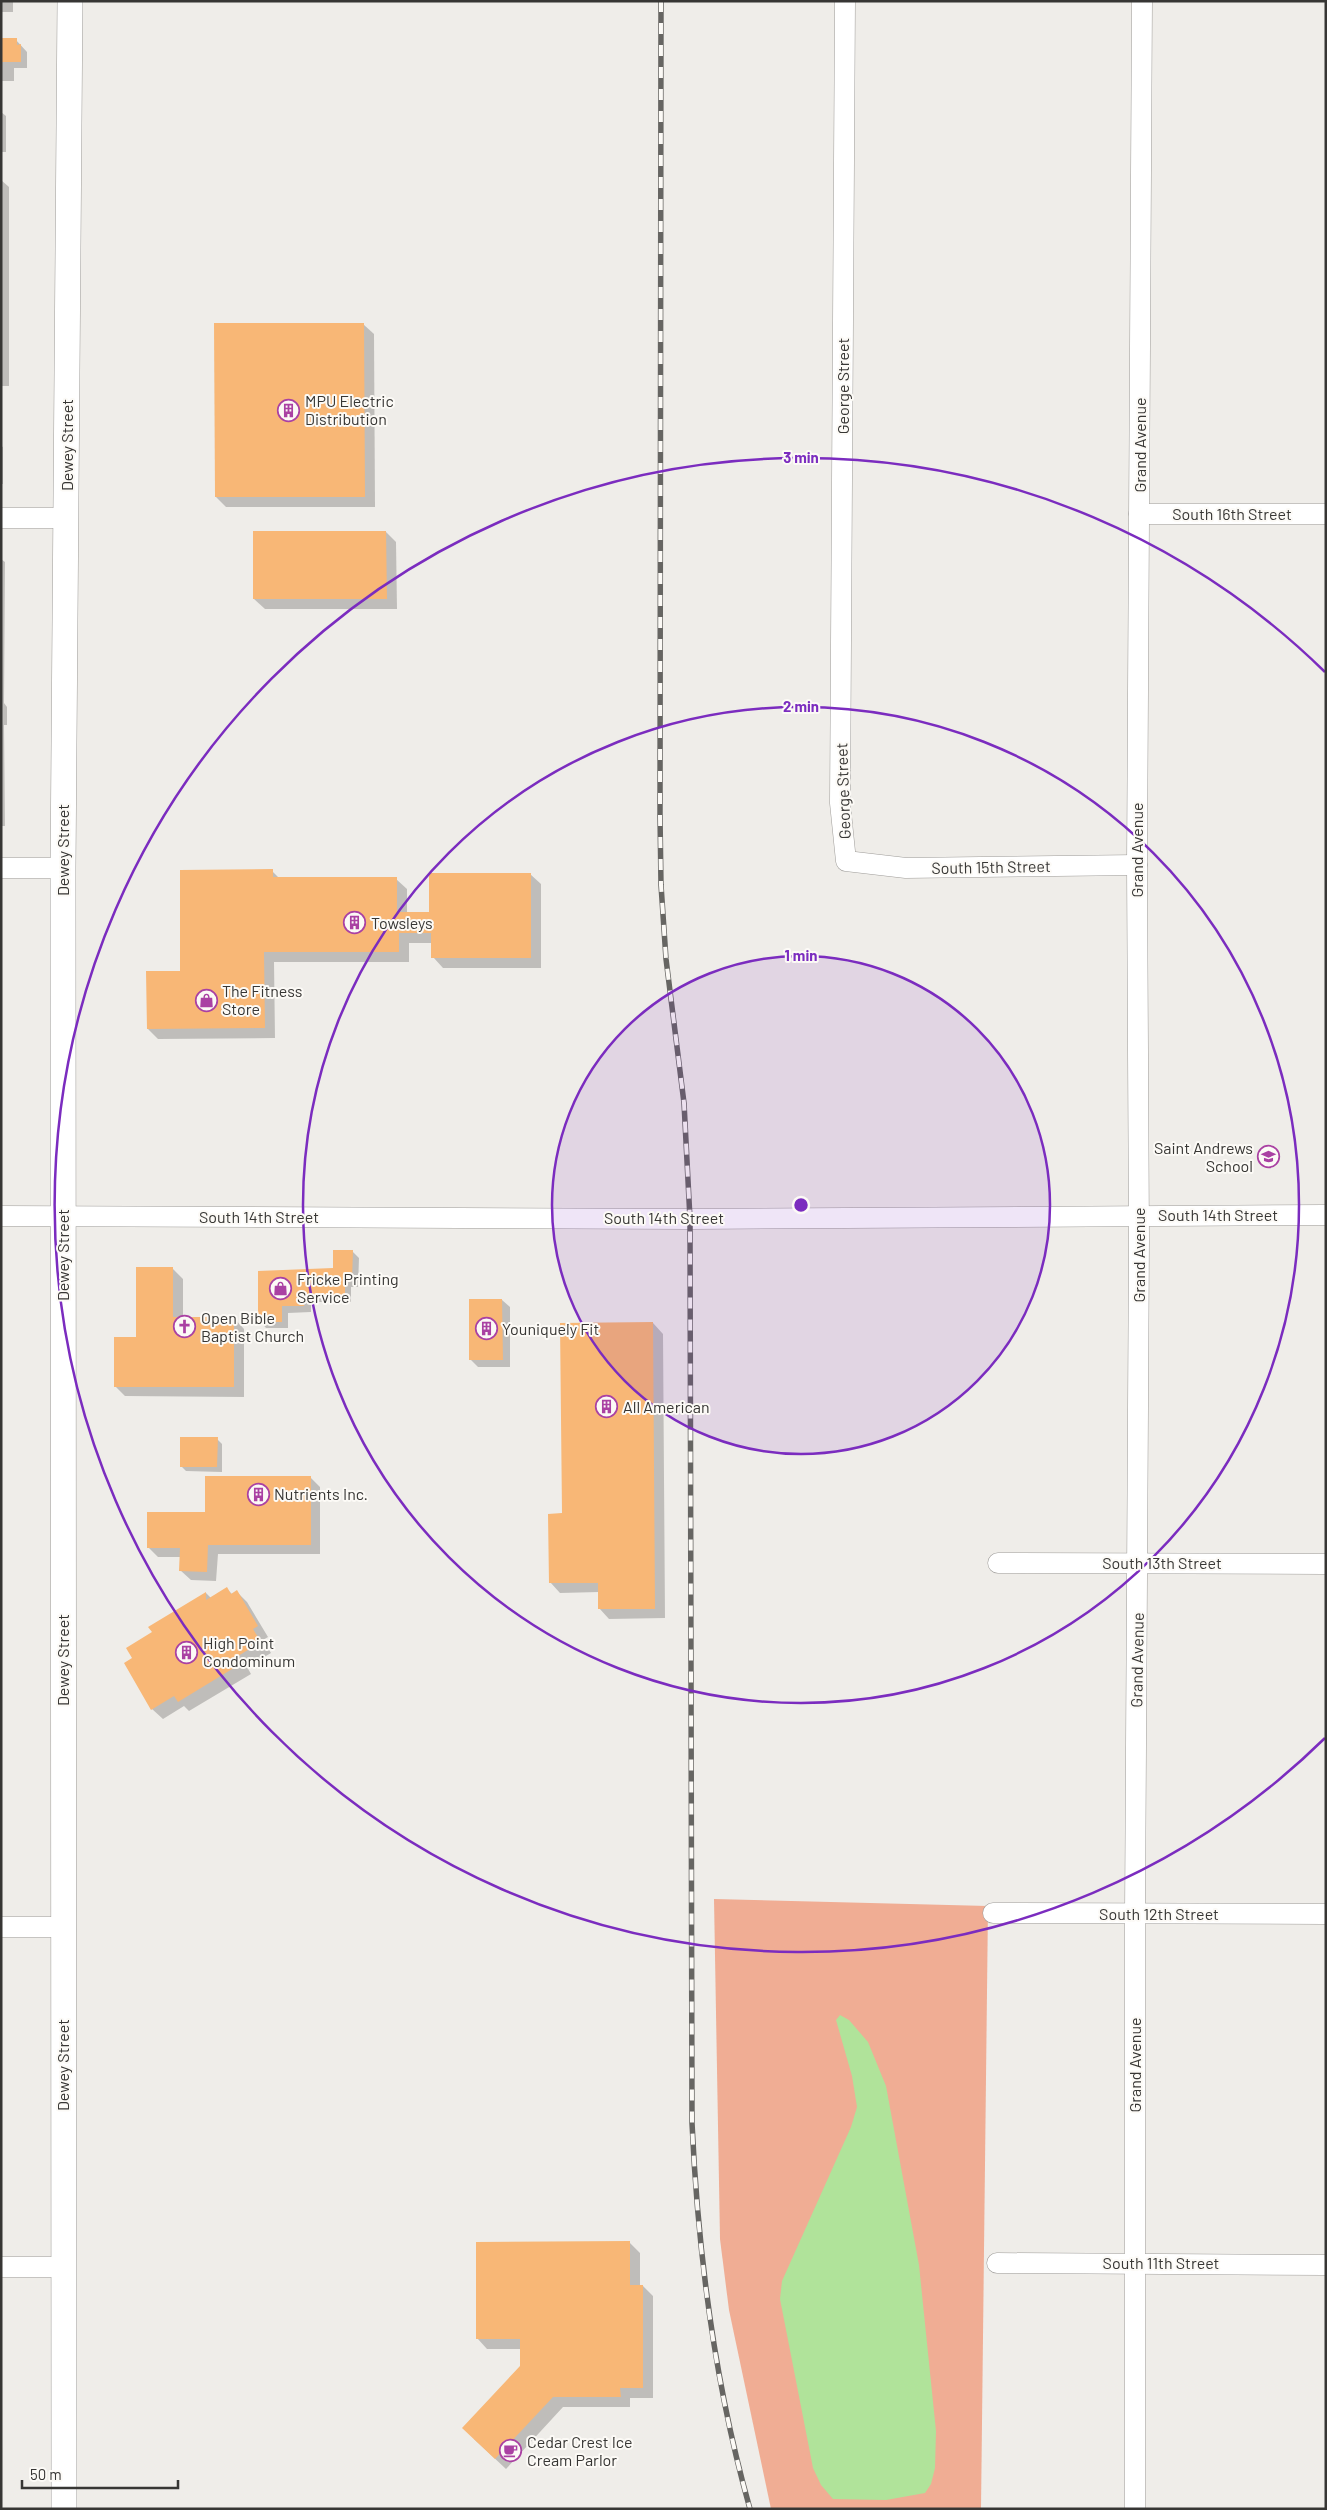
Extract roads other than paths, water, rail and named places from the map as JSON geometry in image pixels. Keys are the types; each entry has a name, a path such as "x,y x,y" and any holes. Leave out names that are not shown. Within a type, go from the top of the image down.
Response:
{"street":[{"name":"Dewey Street","path":"64,2509 63,868 70,1"},
{"name":"George Street","path":"845,1 840,803 846,861"},
{"name":"Grand Avenue","path":"1135,2509 1135,1914 1138,1562 1137,865 1142,1"},
{"name":"South 16th Street","path":"1139,514 1326,514"},
{"path":"1,518 67,518"},
{"name":"South 15th Street","path":"846,861 906,868 1137,865"},
{"path":"1,868 63,868"},
{"name":"South 14th Street","path":"1,1216 690,1219 1326,1215"},
{"name":"South 13th Street","path":"998,1563 1326,1564"},
{"name":"South 12th Street","path":"993,1913 1326,1914"},
{"path":"1,1926 63,1926"},
{"name":"South 11th Street","path":"997,2263 1136,2262 1326,2265"},
{"path":"1,2267 63,2267"}],"railway":[{"path":"661,1 661,885 666,959 684,1103 690,1219 692,2123 703,2269 717,2366 737,2461 750,2509"}],"place":[{"name":"MPU Electric Distribution","path":"289,410"},
{"name":"Towsleys","path":"355,923"},
{"name":"The Fitness Store","path":"206,1000"},
{"name":"Saint Andrews School","path":"1269,1157"},
{"name":"Fricke Printing Service","path":"281,1288"},
{"name":"Open Bible Baptist Church","path":"185,1327"},
{"name":"Youniquely Fit","path":"486,1329"},
{"name":"All American","path":"607,1407"},
{"name":"Nutrients Inc.","path":"258,1494"},
{"name":"High Point Condominum","path":"187,1652"},
{"name":"Cedar Crest Ice Cream Parlor","path":"511,2451"}]}
